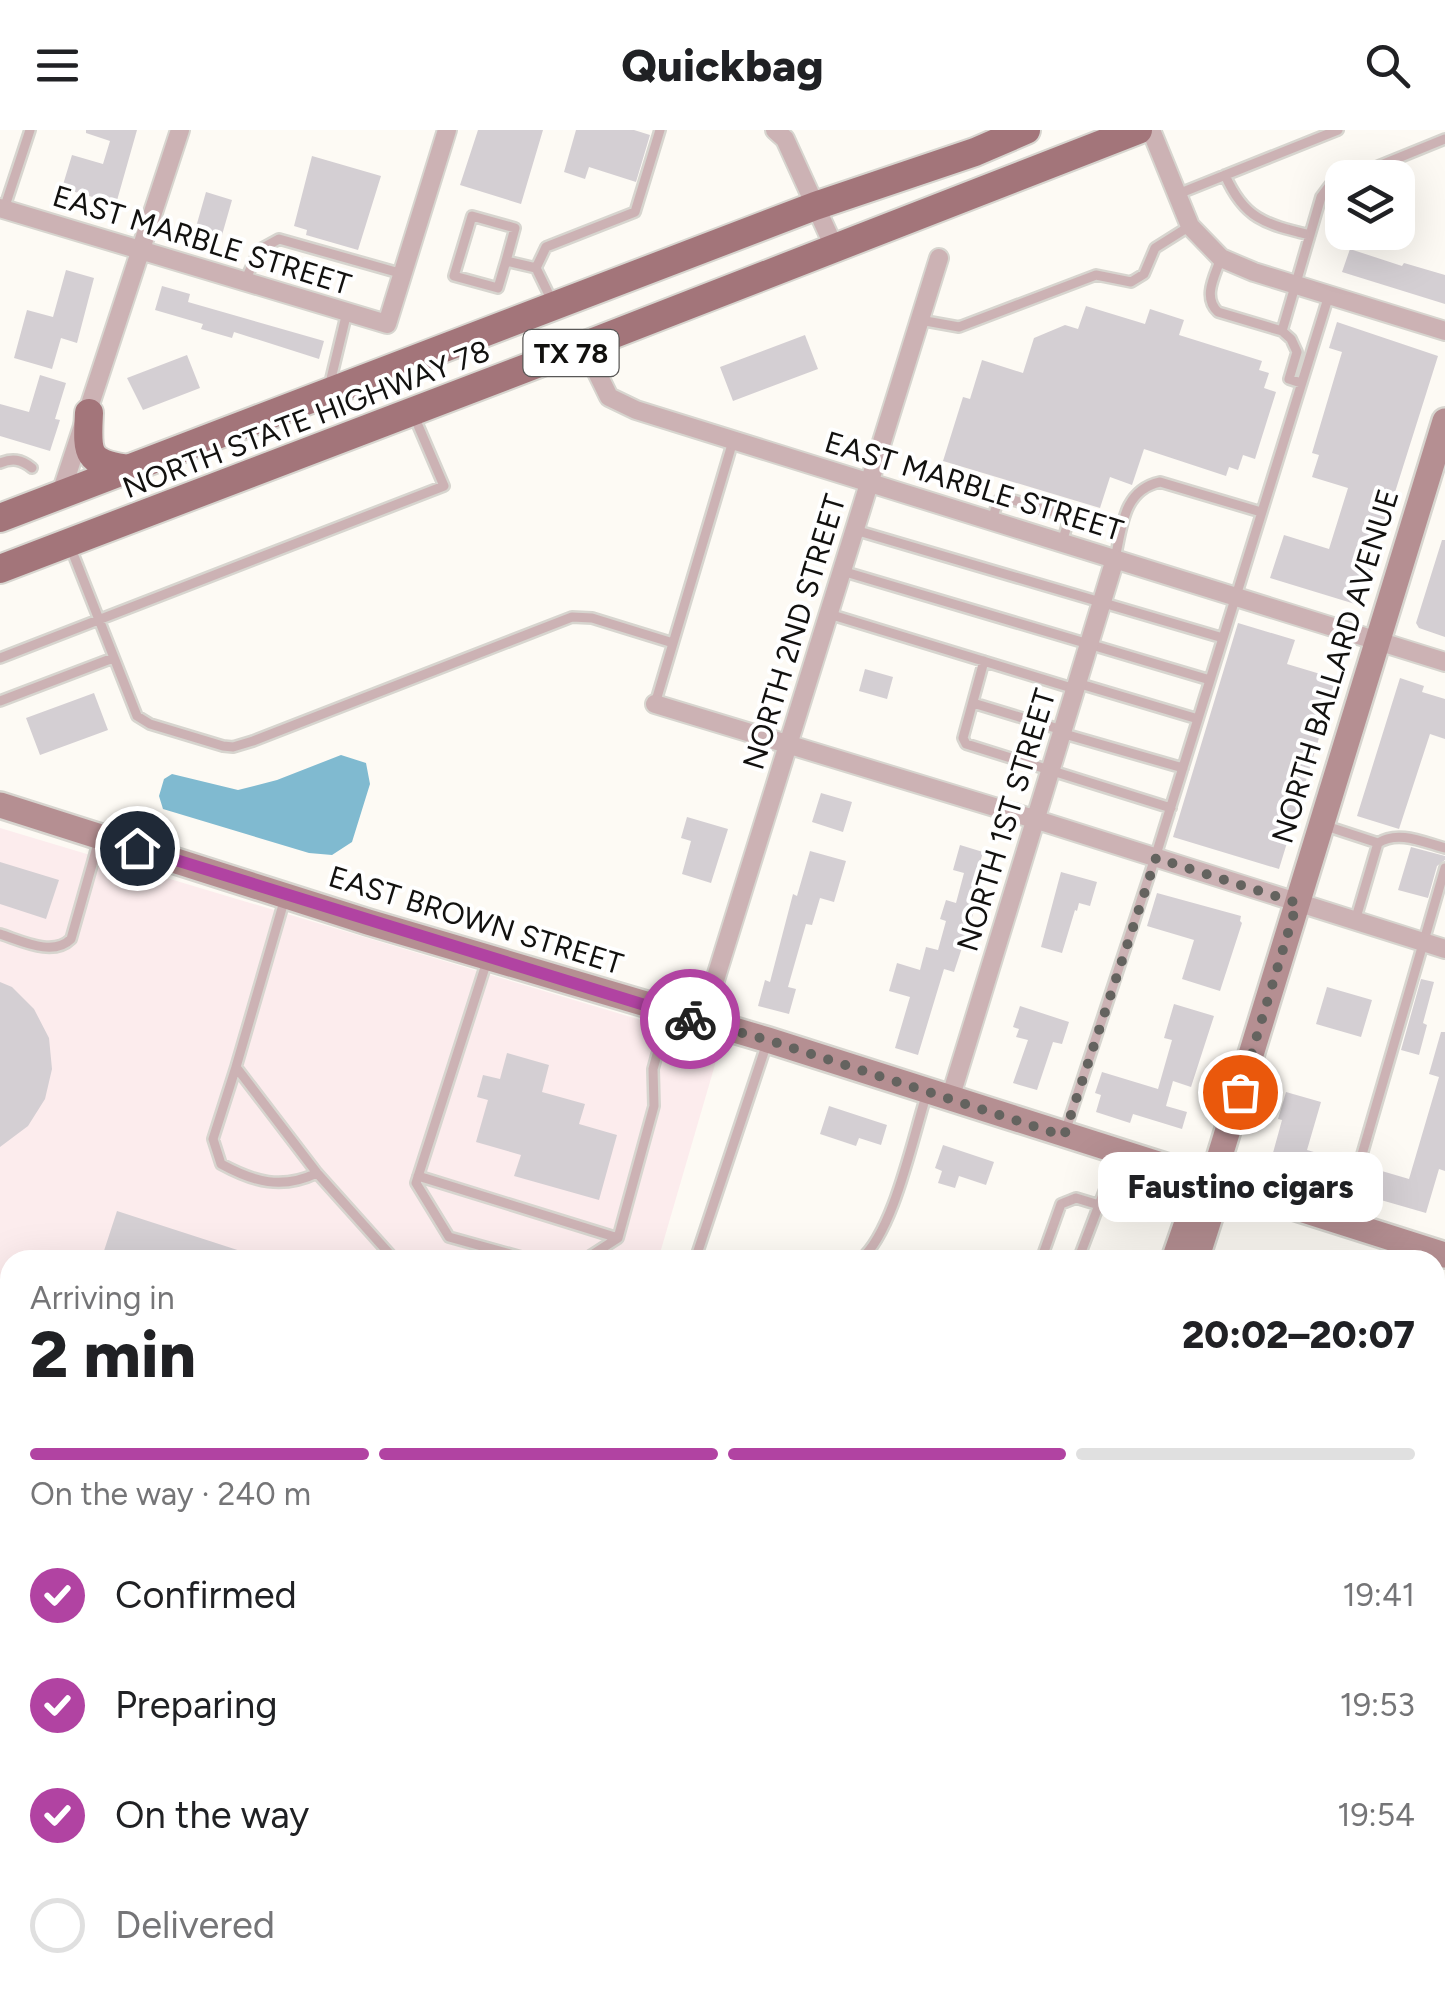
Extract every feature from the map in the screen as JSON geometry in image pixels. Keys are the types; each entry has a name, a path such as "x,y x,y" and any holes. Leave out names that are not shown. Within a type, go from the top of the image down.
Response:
{"main road":[{"name":"NORTH STATE HIGHWAY 78","path":"0,570 585,348 701,299 1138,130"},
{"name":"NORTH STATE HIGHWAY 78","path":"0,518 815,206 975,152 1008,133"},
{"path":"88,412 90,454 104,466 129,469"},
{"name":"NORTH BALLARD AVENUE","path":"1198,1250 1214,1174 1445,421"},
{"name":"EAST BROWN STREET","path":"0,805 488,958 768,1040 1118,1153 1214,1174 1429,1250"},
{"name":"NORTH BALLARD AVENUE","path":"1179,1250 1214,1174"}],"street":[{"path":"60,496 180,130"},
{"path":"403,274 447,130"},
{"path":"775,130 785,139 835,250"},
{"path":"1151,130 1190,226 1221,258 1445,330"},
{"name":"EAST MARBLE STREET","path":"2,208 388,324 403,274"},
{"name":"NORTH 2ND STREET","path":"702,1022 939,258"},
{"name":"EAST MARBLE STREET","path":"585,348 609,397 619,404 1445,662"},
{"name":"NORTH 1ST STREET","path":"938,1095 1034,819 1116,559"},
{"path":"654,704 1445,949"}],"lane":[{"path":"2,208 30,130"},
{"path":"536,268 546,247 635,212 660,130"},
{"path":"1176,195 1338,130"},
{"path":"1393,160 1445,139"},
{"path":"1225,175 1236,201 1244,208 1268,223 1310,235"},
{"path":"1282,331 1325,192"},
{"path":"472,216 515,228 506,261 498,288 454,276 472,216"},
{"path":"920,320 958,328 1096,275 1130,282 1138,279 1155,248 1190,226"},
{"path":"245,281 259,250 279,239 403,274"},
{"path":"1221,258 1208,296 1211,306 1218,312 1282,331 1297,352 1289,379 1302,383"},
{"path":"506,261 536,268"},
{"path":"536,268 554,306"},
{"path":"1064,1136 1156,858 1328,295"},
{"path":"328,393 348,312"},
{"path":"0,658 444,486 413,413"},
{"path":"654,704 733,440"},
{"path":"0,463 24,461 32,468"},
{"path":"1116,559 1126,510 1134,495 1146,485 1160,482 1261,512"},
{"path":"992,520 1003,497 1052,510 1066,516 1068,522 1062,542"},
{"path":"855,530 1223,638"},
{"path":"69,543 133,708 142,721 233,747 572,617 592,618 673,643"},
{"path":"842,571 1210,680"},
{"path":"829,614 1198,720"},
{"path":"0,702 113,658"},
{"path":"984,661 963,738 966,744 1171,808"},
{"path":"973,703 1183,768"},
{"path":"1321,824 1378,843"},
{"path":"1355,921 1378,843 1388,836 1445,848"},
{"path":"0,934 40,946 66,945 100,837"},
{"path":"1342,1222 1445,868"},
{"path":"286,896 214,1139 221,1164 244,1176 269,1184 298,1182 317,1173"},
{"path":"488,958 416,1184 450,1237 496,1250"},
{"path":"599,1250 618,1238 654,1106 652,1068 669,1012"},
{"path":"699,1250 768,1040"},
{"path":"236,1067 317,1173 386,1250"},
{"path":"869,1250 886,1221 938,1095"},
{"path":"1082,1250 1118,1153"},
{"path":"418,1176 618,1238"},
{"path":"1045,1250 1062,1204 1076,1198 1100,1206"}],"shaded area":[{"path":"0,828 721,1044 661,1250 0,1250"}],"water":[{"path":"341,755 366,763 370,784 352,842 332,855 309,853 163,809 159,796 164,779 172,774 238,790 277,780"}],"building":[{"path":"86,130 137,130 116,204 62,188 72,155 103,164 110,141"},
{"path":"478,130 543,130 521,204 460,185"},
{"path":"576,130 634,130 650,135 636,182 589,167 585,179 564,172"},
{"path":"312,156 381,176 358,250 306,235 307,230 294,226"},
{"path":"206,192 232,200 222,235 196,227"},
{"path":"1350,250 1353,250 1445,275 1445,304 1342,272"},
{"path":"66,270 94,278 77,343 61,338 52,369 14,358 27,310 53,317"},
{"path":"162,286 190,294 188,302 324,341 319,359 234,332 232,338 201,329 203,324 155,310"},
{"path":"1086,306 1145,324 1150,309 1184,320 1179,335 1262,361 1259,370 1269,373 1264,388 1276,392 1255,459 1243,455 1238,470 1229,467 1226,476 1144,449 1132,485 1110,477 1100,508 943,461 963,397 970,399 982,360 1023,373 1034,338 1065,325 1078,329"},
{"path":"1337,322 1438,356 1361,600 1355,604 1270,578 1284,535 1329,549 1348,488 1312,477 1319,455 1312,453 1342,352 1329,348"},
{"path":"805,335 818,369 733,401 720,367"},
{"path":"187,355 200,388 143,410 127,378"},
{"path":"40,375 66,383 50,451 0,436 0,404 29,412"},
{"path":"1442,540 1445,637 1419,628 1416,623"},
{"path":"1238,623 1295,640 1287,664 1337,679 1279,869 1173,837"},
{"path":"865,669 893,677 887,699 859,691"},
{"path":"1400,678 1424,686 1422,692 1445,699 1445,739 1430,734 1399,829 1357,816"},
{"path":"94,693 108,730 40,755 26,718"},
{"path":"821,793 852,802 843,832 812,822"},
{"path":"687,817 728,829 711,883 682,874 691,841 681,838"},
{"path":"960,845 983,852 971,894 979,896 954,972 944,969 918,1055 895,1048 910,997 889,991 897,963 920,970 926,947 938,950 946,921 940,919 946,900 956,903 964,873 953,870"},
{"path":"1411,847 1445,856 1437,866 1428,898 1398,890"},
{"path":"810,851 846,861 834,902 820,898 812,925 806,924 788,987 796,989 789,1014 758,1006 765,980 770,982 793,894 797,896"},
{"path":"0,862 59,880 46,919 0,904"},
{"path":"1061,872 1097,882 1090,906 1079,903 1075,910 1062,953 1041,947"},
{"path":"1157,893 1241,916 1220,991 1182,979 1194,940 1147,926"},
{"path":"1421,979 1434,982 1419,1055 1401,1050"},
{"path":"0,982 12,987 34,1009 49,1038 52,1069 45,1099 28,1126 0,1147"},
{"path":"1327,987 1372,1000 1361,1037 1316,1024"},
{"path":"1174,1004 1214,1016 1191,1087 1173,1081 1166,1106 1187,1112 1182,1129 1133,1114 1130,1123 1096,1112 1101,1095 1095,1093 1102,1072 1158,1089 1172,1040 1164,1038"},
{"path":"1020,1006 1069,1022 1062,1044 1053,1042 1037,1090 1013,1083 1028,1040 1016,1037 1019,1029 1013,1027"},
{"path":"1441,1032 1445,1032 1445,1171 1439,1169 1426,1213 1367,1196 1375,1169 1409,1179 1439,1077 1429,1074"},
{"path":"507,1053 549,1065 542,1092 585,1104 579,1124 617,1135 599,1200 514,1176 521,1155 476,1142 488,1100 477,1097 483,1075 500,1079"},
{"path":"1286,1092 1321,1102 1307,1150 1331,1157 1323,1187 1268,1171"},
{"path":"829,1106 887,1125 881,1145 859,1138 856,1146 820,1134"},
{"path":"943,1145 994,1162 986,1185 959,1176 955,1188 938,1183 942,1171 935,1168"},
{"path":"117,1211 237,1250 104,1250"}],"way so far":[{"path":"690,1019 768,1040 1064,1136 1156,858 1297,903 1240,1092"}],"place":[{"name":"Faustino cigars","path":"1240,1092"}],"route":[{"path":"137,848 690,1019"}]}
